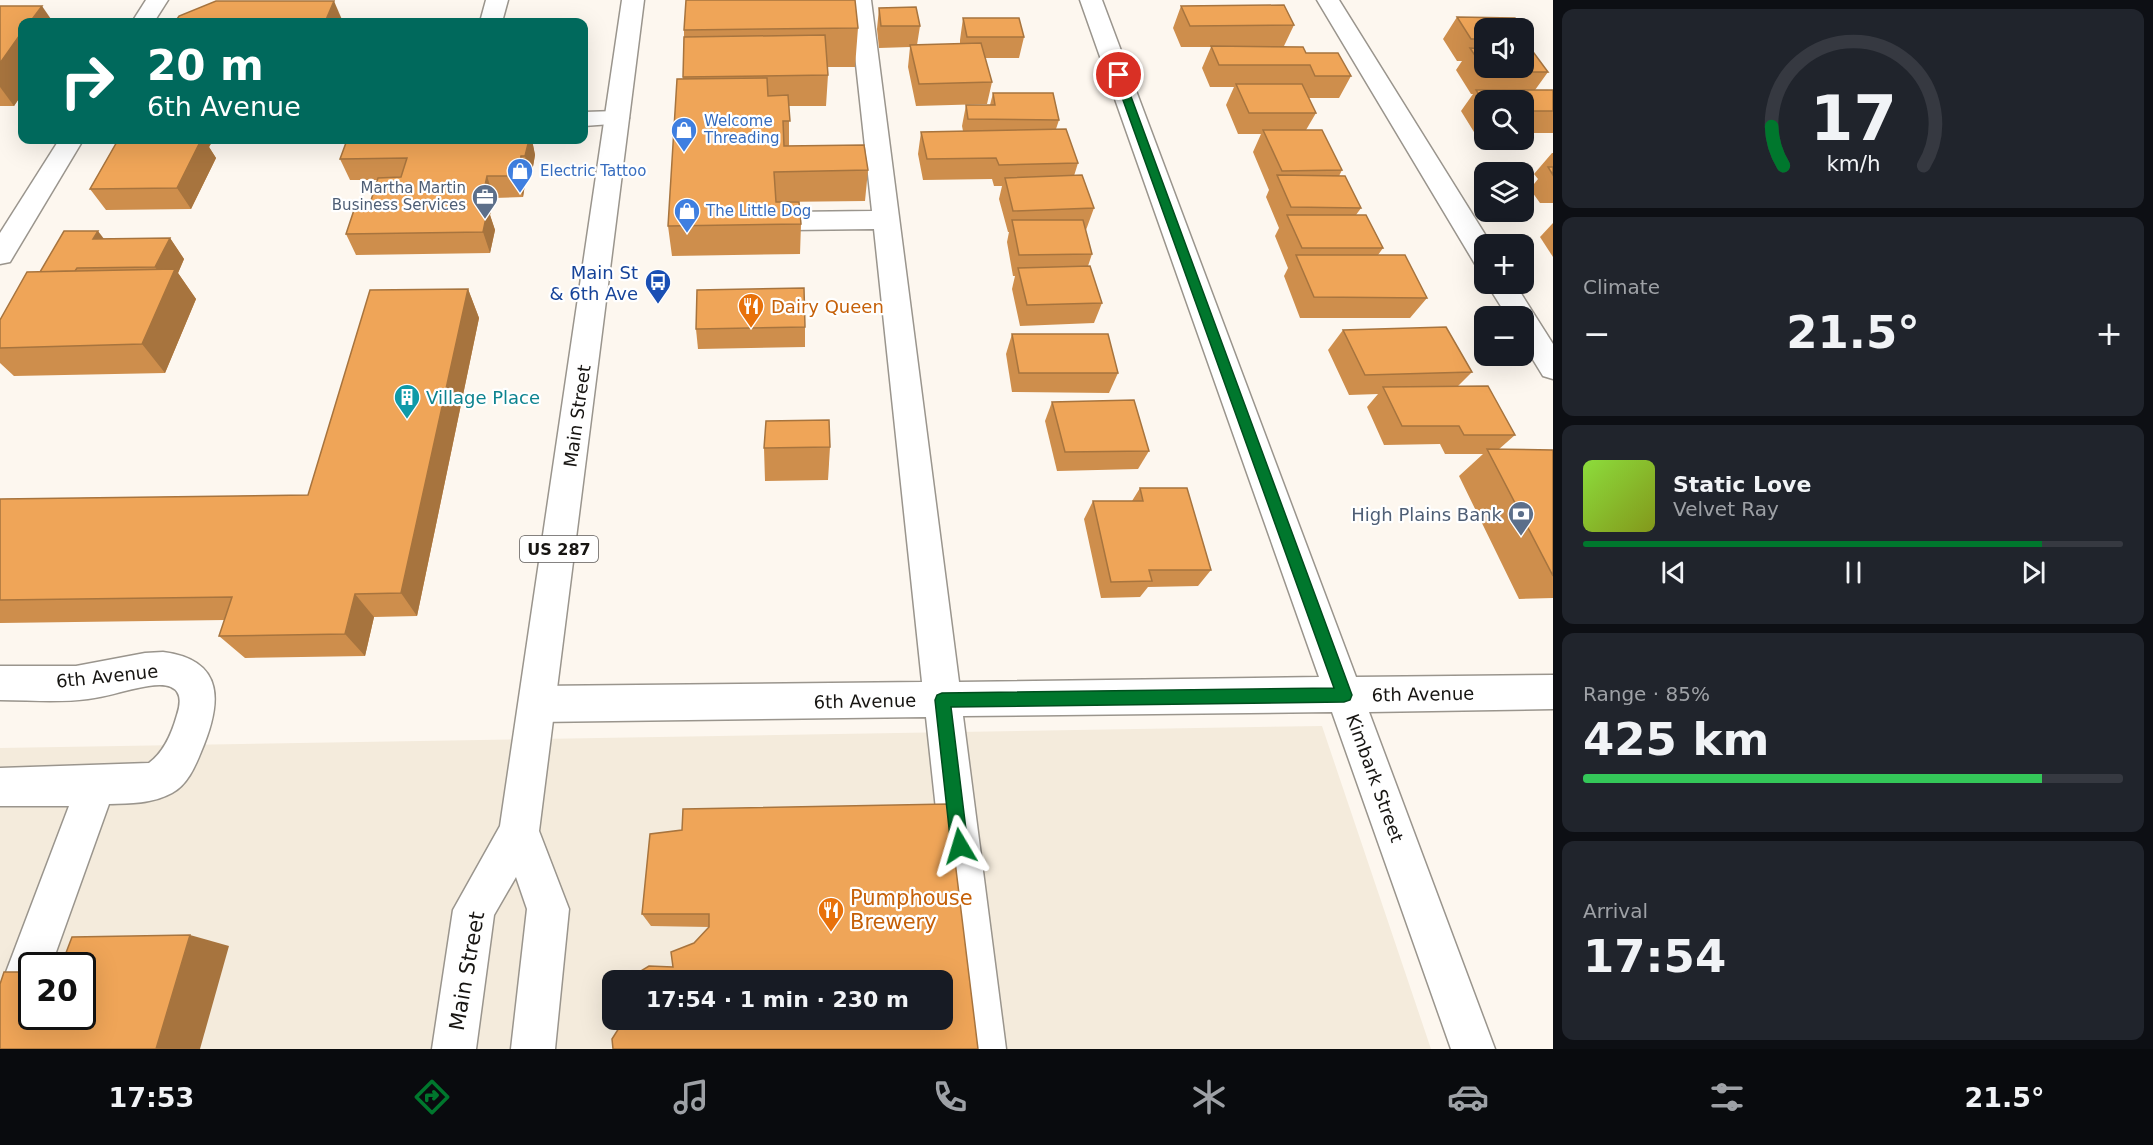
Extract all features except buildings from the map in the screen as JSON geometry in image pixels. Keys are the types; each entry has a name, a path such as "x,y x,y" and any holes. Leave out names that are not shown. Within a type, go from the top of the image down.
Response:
{"main road":[{"path":"145,18 156,0"},
{"path":"492,18 497,0"},
{"name":"Main Street","path":"454,1049 474,910 519,831 633,0"},
{"path":"860,0 984,1049"},
{"name":"Kimbark Street","path":"1091,0 1473,1049"},
{"path":"1328,0 1474,239"},
{"path":"588,118 617,118"},
{"path":"0,255 69,144"},
{"path":"790,221 886,220"},
{"path":"1534,337 1553,368"},
{"name":"6th Avenue","path":"0,683 100,680 140,669 159,669 173,670 184,675 191,681 197,694 196,715 177,762 159,780 96,786 0,787"},
{"name":"6th Avenue","path":"537,704 1553,692"},
{"path":"0,1047 96,786"},
{"name":"Main Street","path":"519,831 548,909 533,1049"}],"shaded area":[{"path":"1322,726 1431,1049 0,1049 0,748"}],"place":[{"name":"Welcome Threading","path":"684,153"},
{"name":"Electric Tattoo","path":"520,194"},
{"name":"Martha Martin Business Services","path":"485,220"},
{"name":"The Little Dog","path":"687,234"},
{"name":"Main St & 6th Ave","path":"658,305"},
{"name":"Dairy Queen","path":"751,329"},
{"name":"Village Place","path":"407,420"},
{"name":"High Plains Bank","path":"1521,537"},
{"name":"Pumphouse Brewery","path":"831,933"}],"route":[{"path":"960,846 942,700 1344,695 1119,75"}]}
